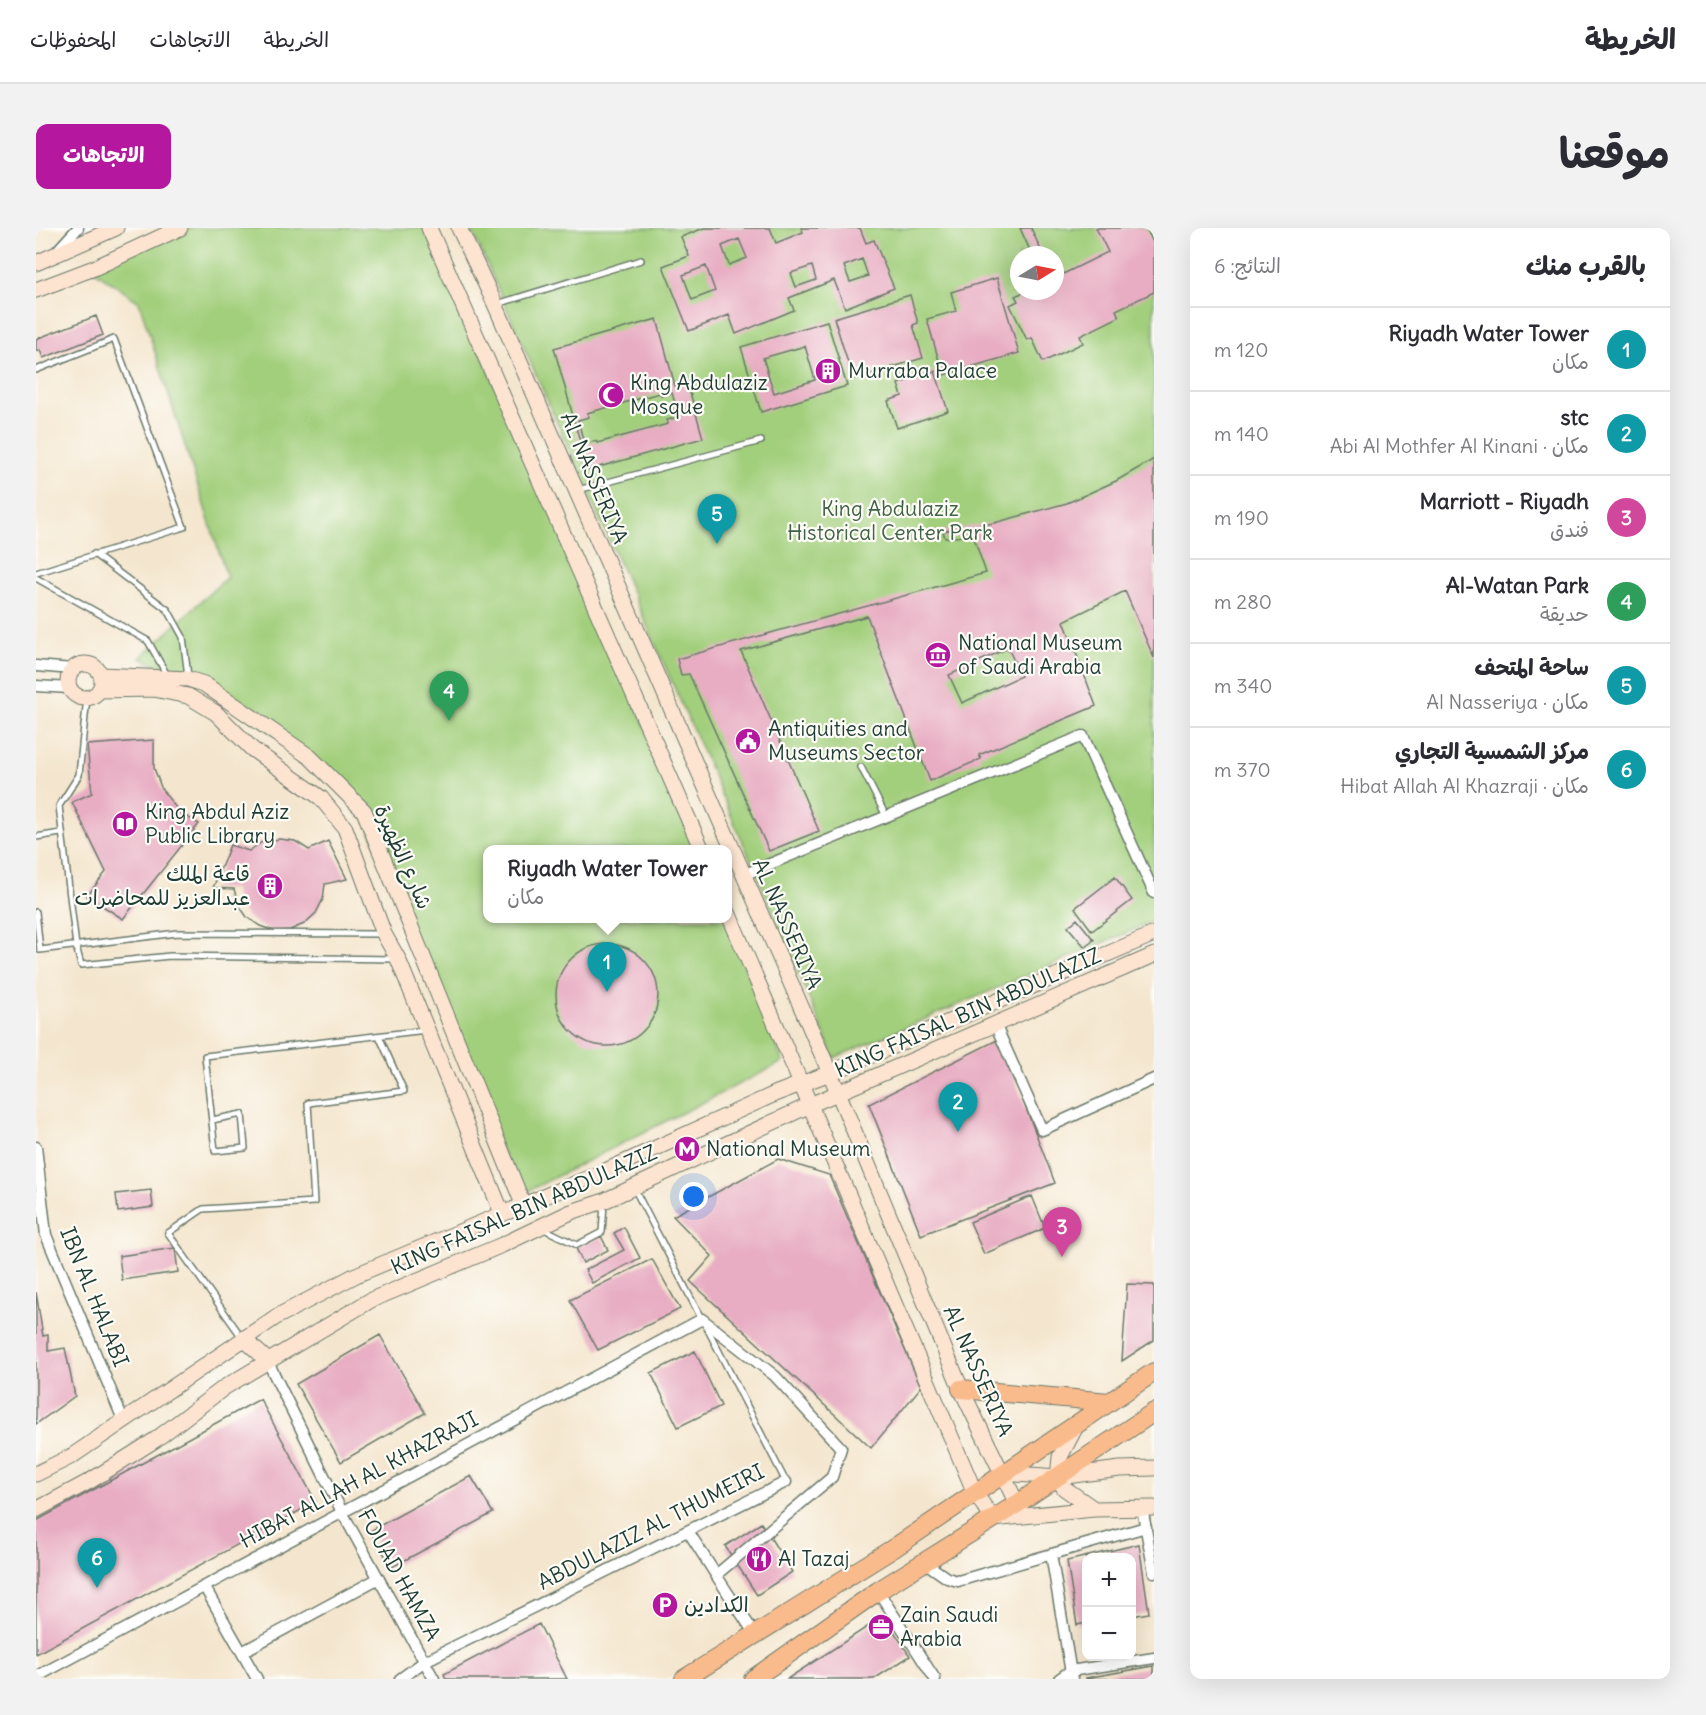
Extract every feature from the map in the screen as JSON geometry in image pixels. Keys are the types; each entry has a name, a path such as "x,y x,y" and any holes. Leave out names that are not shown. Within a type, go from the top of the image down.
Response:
{"main road":[{"path":"684,1679 754,1633 894,1548 1154,1372"},
{"path":"962,1389 1109,1402"},
{"path":"757,1678 878,1591 1017,1504 1154,1412"},
{"path":"894,1548 901,1546 913,1550 917,1567"}],"street":[{"path":"52,256 78,228"},
{"path":"36,262 116,228"},
{"path":"36,290 94,268 180,228"},
{"path":"429,228 700,845"},
{"name":"AL NASSERIYA","path":"459,228 495,304 730,845"},
{"name":"شارع الظهيرة","path":"36,666 73,669 87,664 96,668 95,687"},
{"path":"70,688 68,679 73,669"},
{"name":"شارع الظهيرة","path":"36,686 70,688 79,696 95,687 170,679 188,679 204,684 310,757 364,811 523,1204"},
{"name":"شارع الظهيرة","path":"95,687 154,689 188,696 216,713 252,749 321,798 345,828 384,934 398,959 502,1213"},
{"path":"743,875 1083,736 1154,892"},
{"path":"692,826 700,837 712,838 719,828 717,816"},
{"name":"AL NASSERIYA","path":"732,850 830,1073 962,1389 1017,1504"},
{"path":"732,922 975,1493 993,1519 1094,1509 1148,1508 1146,1527 1154,1572"},
{"name":"KING FAISAL BIN ABDULAZIZ","path":"36,1474 72,1456 124,1422 276,1317 356,1275 1154,934"},
{"name":"KING FAISAL BIN ABDULAZIZ","path":"36,1510 90,1481 155,1440 225,1387 267,1360 371,1300 540,1228 571,1212 604,1201 810,1105 1154,955"},
{"path":"995,1024 1041,1130 1154,1079"},
{"name":"IBN AL HALABI","path":"36,1148 41,1235 124,1422"},
{"path":"702,1319 775,1376 841,1448 832,1477 716,1575"},
{"name":"HIBAT ALLAH AL KHAZRAJI","path":"36,1677 702,1319"},
{"path":"243,1338 267,1360"},
{"name":"FOUAD HAMZA","path":"267,1360 342,1512 434,1679"},
{"path":"1078,1423 1060,1457 1058,1477 1074,1497 1094,1509"},
{"path":"1002,1473 1058,1477 1120,1469 1154,1468"},
{"name":"ABDULAZIZ AL THUMEIRI","path":"400,1679 425,1661 786,1482"},
{"path":"917,1567 958,1581 1146,1527"},
{"path":"688,1531 754,1633"},
{"path":"1052,1554 1071,1675"},
{"path":"242,1652 378,1578"},
{"path":"204,1586 257,1679"},
{"path":"878,1591 933,1678"},
{"path":"1059,1679 1154,1658"}],"lane":[{"path":"495,304 641,260"},
{"path":"36,370 114,339 184,527 36,573"},
{"path":"576,491 761,441"},
{"path":"94,554 168,610 183,637 188,679"},
{"path":"36,578 148,641 170,679"},
{"path":"95,687 79,775 59,806 76,946 81,966 170,956 398,959"},
{"path":"861,767 886,816"},
{"path":"36,837 61,832"},
{"path":"36,912 40,950 177,933 384,934"},
{"path":"212,1120 242,1114 245,1148 215,1151 205,1056 428,1030"},
{"path":"243,1338 168,1233 203,1209 314,1202 308,1102 404,1090 379,1036"},
{"name":"ABDULAZIZ AL THUMEIRI","path":"633,1187 786,1482"},
{"path":"540,1228 577,1245 602,1232 604,1201"}],"green space":[{"path":"178,228 426,228 697,845 483,845 483,923 728,923 783,1062 520,1195 362,811 308,758 202,684 140,658 227,577 139,302 92,269"},
{"name":"King Abdulaziz Historical Center Park","path":"471,228 1154,228 1154,921 834,1058 760,881"}],"building":[{"path":"704,228 770,228 776,243 803,232 801,228 860,228 866,243 874,240 894,288 845,308 834,280 789,298 794,310 736,334 729,315 689,331 663,266 689,256 681,237","holes":["739,239 747,258 729,265 722,246","862,259 868,276 850,282 844,266","706,266 715,291 692,300 683,275","812,266 816,280 796,287 791,273"]},
{"path":"1020,228 1031,228 1039,246 1028,246"},
{"path":"1096,228 1146,228 1154,244 1154,292 1116,310 1119,317 1080,336 1083,343 1043,362 1032,338 1027,340 1010,305 1017,300 1064,300 1064,274 1108,252"},
{"path":"997,278 1019,353 943,375 927,319 956,311 951,292"},
{"path":"910,295 918,323 913,325 923,358 853,379 834,318"},
{"path":"96,316 103,335 43,358 40,350 36,351 36,339"},
{"name":"King Abdulaziz Mosque","path":"657,319 675,386 687,382 703,438 588,470 554,348","holes":["660,393 661,396 672,393 679,417 667,420 668,424 597,443 596,441 584,444 578,420 589,417 587,413"]},
{"name":"Murraba Palace","path":"827,321 847,386 761,412 741,347","holes":["805,346 815,380 774,393 763,358"]},
{"path":"935,371 948,411 897,428 888,401 902,396 898,384"},
{"name":"National Museum of Saudi Arabia","path":"1154,459 1154,658 1125,591 1064,621 1096,706 979,755 981,759 930,781 867,616 741,651 819,831 769,851 689,674 681,675 677,659 986,573 973,535 945,538 943,531 994,523 1067,503 1116,481","holes":["1008,648 1021,676 962,703 949,675"]},
{"path":"154,740 154,768 162,790 180,813 199,824 123,919 87,896 106,872 72,802 92,793 87,745"},
{"name":"قاعة الملك عبدالعزيز للمحاضرات","path":"279,839 295,841 309,850 328,841 347,879 325,884 323,899 316,913 304,924 290,930 274,931 260,926 247,917 238,904 234,889 213,888 230,845 249,851 262,842"},
{"path":"1115,877 1132,900 1092,931 1075,908"},
{"path":"1077,919 1094,940 1085,947 1068,927"},
{"path":"607,944 626,948 643,959 654,976 658,995 654,1014 643,1031 626,1042 607,1046 588,1042 571,1031 560,1014 556,995 560,976 571,959 588,948"},
{"path":"999,1039 1055,1183 921,1235 869,1104"},
{"name":"National Museum","path":"778,1159 829,1175 921,1387 871,1448 690,1281 712,1256 673,1216"},
{"path":"151,1190 153,1207 118,1212 116,1194"},
{"path":"1032,1196 1045,1228 984,1254 970,1222"},
{"path":"624,1227 640,1258 592,1283 585,1270 624,1250 614,1233"},
{"path":"601,1236 608,1250 583,1263 576,1248"},
{"path":"175,1248 178,1272 122,1280 119,1256"},
{"path":"652,1259 680,1309 598,1350 570,1300"},
{"path":"1127,1284 1154,1285 1154,1340 1122,1361"},
{"path":"36,1292 43,1336 48,1335 48,1351 65,1348 75,1396 36,1424"},
{"path":"380,1335 425,1413 341,1462 296,1384"},
{"path":"695,1351 721,1406 678,1427 651,1373"},
{"path":"260,1399 316,1502 36,1654 36,1521"},
{"path":"471,1476 493,1513 392,1567 370,1531"},
{"name":"Al Tazaj","path":"761,1523 792,1572 757,1595 725,1546"},
{"path":"1139,1544 1149,1613 1136,1615 1136,1553 1101,1553"},
{"path":"1082,1557 1082,1624 1077,1625 1067,1561"},
{"path":"884,1616 910,1656 874,1679 787,1679"},
{"path":"539,1624 567,1679 446,1679 444,1674"},
{"path":"1154,1666 1154,1679 1086,1679 1086,1678"}],"place":[{"name":"Murraba Palace","path":"828,371"},
{"name":"King Abdulaziz Mosque","path":"611,395"},
{"name":"ساحة المتحف","path":"717,544"},
{"name":"National Museum of Saudi Arabia","path":"938,655"},
{"name":"Al-Watan Park","path":"449,721"},
{"name":"Antiquities and Museums Sector","path":"748,741"},
{"name":"King Abdul Aziz Public Library","path":"125,824"},
{"name":"قاعة الملك عبدالعزيز للمحاضرات","path":"270,886"},
{"name":"Riyadh Water Tower","path":"607,992"},
{"name":"stc","path":"958,1132"},
{"name":"National Museum","path":"687,1149"},
{"name":"Marriott - Riyadh","path":"1062,1257"},
{"name":"Al Tazaj","path":"759,1559"},
{"name":"مركز الشمسية التجاري","path":"97,1588"},
{"name":"الكدادين","path":"665,1605"},
{"name":"Zain Saudi Arabia","path":"881,1627"}]}
